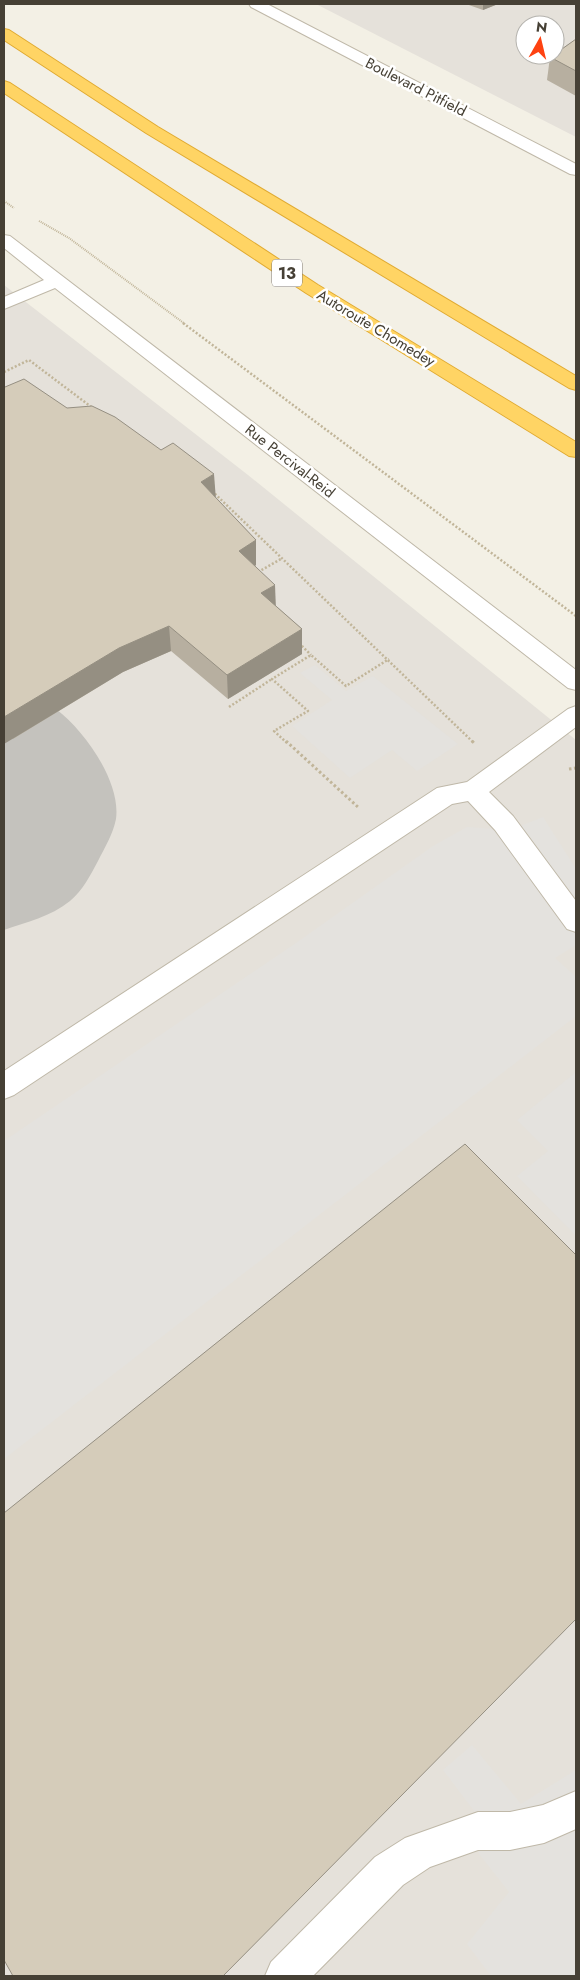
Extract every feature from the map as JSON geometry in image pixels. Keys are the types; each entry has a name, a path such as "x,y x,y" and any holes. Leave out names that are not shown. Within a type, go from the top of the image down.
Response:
{"highway":[{"path":"4,33 152,130 320,233 576,384"},
{"name":"Autoroute Chomedey","path":"4,86 304,284 576,451"}],"street":[{"name":"Boulevard Pitfield","path":"256,4 576,170"},
{"name":"Rue Percival-Reid","path":"4,240 576,682"},
{"path":"4,304 57,281"},
{"path":"4,1086 446,795 473,791 576,715"},
{"path":"473,791 504,823 576,921"},
{"path":"285,1976 389,1871 419,1852 478,1831 510,1831 544,1824 576,1810"}],"path":[{"path":"4,201 21,212"},
{"path":"35,219 70,238 576,616"},
{"path":"4,372 29,360 100,413"},
{"path":"207,487 221,497 281,559 389,659 480,748"},
{"path":"251,576 281,559"},
{"path":"298,641 346,686 389,659"},
{"path":"229,707 311,655"},
{"path":"272,679 308,711 274,731 363,812"}],"shaded area":[{"path":"316,4 576,4 576,137"},
{"path":"4,285 248,475 576,740 576,1976 4,1976"},
{"path":"315,665 346,691 373,676 458,744 417,771 392,750 350,778 292,726 332,700 300,673"},
{"path":"543,817 576,869 576,945 555,958 576,977 576,1016 4,1459 4,1141 296,943 433,846 467,827 510,830"},
{"path":"576,1072 576,1236 517,1176 548,1151 517,1120"},
{"path":"472,1745 521,1804 576,1770 576,1976 491,1976 467,1944 509,1892 479,1854 478,1816 443,1770"}],"building":[{"path":"576,39 576,71 565,65 565,47"},
{"path":"24,379 67,408 92,406 115,417 161,450 173,443 214,474 201,482 256,540 239,551 275,585 261,593 302,629 227,675 169,626 119,648 4,717 4,387"},
{"path":"465,1144 576,1255 576,1619 223,1976 13,1976 4,1960 4,1513"}],"taxiway":[{"path":"4,879 28,863 42,848 51,829 55,807 54,797 47,777 13,739"}]}
